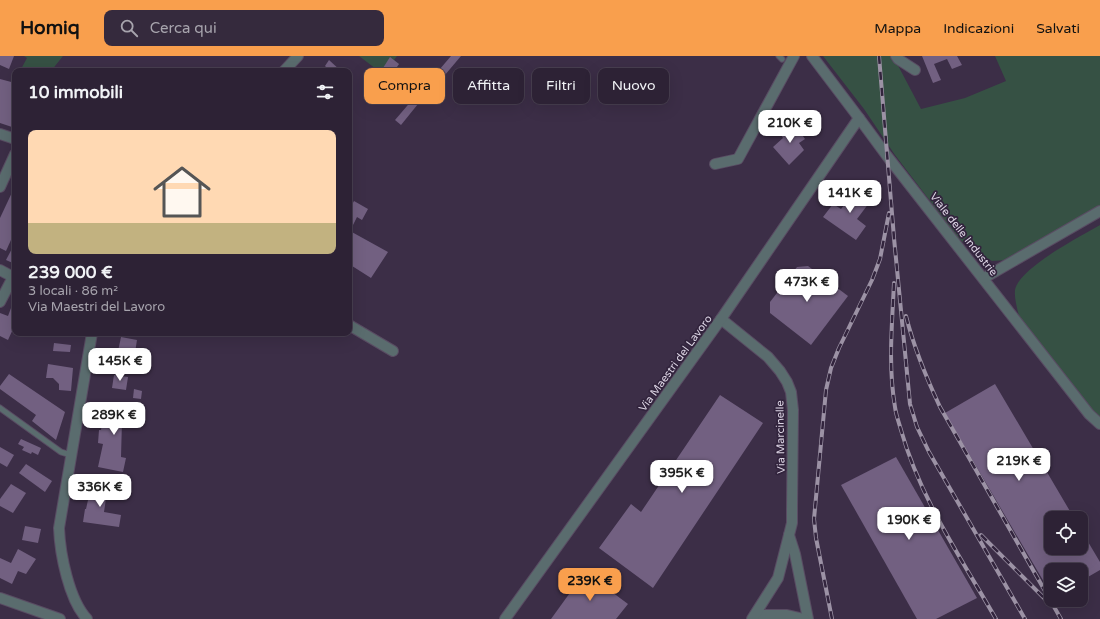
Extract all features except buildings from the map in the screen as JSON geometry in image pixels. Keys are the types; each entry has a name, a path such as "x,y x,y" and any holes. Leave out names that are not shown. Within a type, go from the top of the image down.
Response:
{"street":[{"path":"714,164 738,159 794,56"},
{"name":"Viale delle Industrie","path":"812,56 887,156 1089,414 1100,424"},
{"path":"896,56 898,60 915,70"},
{"path":"286,68 293,58"},
{"name":"Via Maestri del Lavoro","path":"505,619 721,319 859,118"},
{"path":"0,134 12,138"},
{"path":"0,187 12,161"},
{"path":"984,278 1100,211"},
{"path":"0,270 12,277"},
{"path":"0,302 12,281"},
{"name":"Via Marcinelle","path":"721,319 768,358 780,371 791,392 793,410 792,523 778,578 754,617"},
{"path":"352,327 393,351"},
{"path":"87,619 81,612 74,598 63,559 59,528 91,336"},
{"name":"Via Marcinelle","path":"789,535 796,554 808,619"},
{"path":"0,598 60,619"},
{"path":"754,617 787,615 804,619"}],"lane":[{"path":"0,408 61,452 71,455"}],"green space":[{"path":"24,56 63,56 53,68 22,68 27,58"},
{"path":"359,56 397,56 394,60 399,64 396,68 375,68"},
{"path":"823,56 893,56 921,109 965,98 1006,81 995,56 1100,56 1100,209 1008,260 992,261 977,253 959,239 895,155 864,109"},
{"path":"1100,225 1100,422 1020,320 1016,305 1015,290 1019,281 1027,272 1052,253"}],"railway":[{"path":"879,56 894,238 910,404 917,427 929,452 1025,619"},
{"path":"832,619 816,538 814,519 826,390 831,368 839,348 872,280 880,259 889,213"},
{"path":"894,283 891,361 895,410 898,422 909,455 930,504 996,619"},
{"path":"906,316 921,362 940,407 1061,619"},
{"path":"981,535 1044,598"}]}
